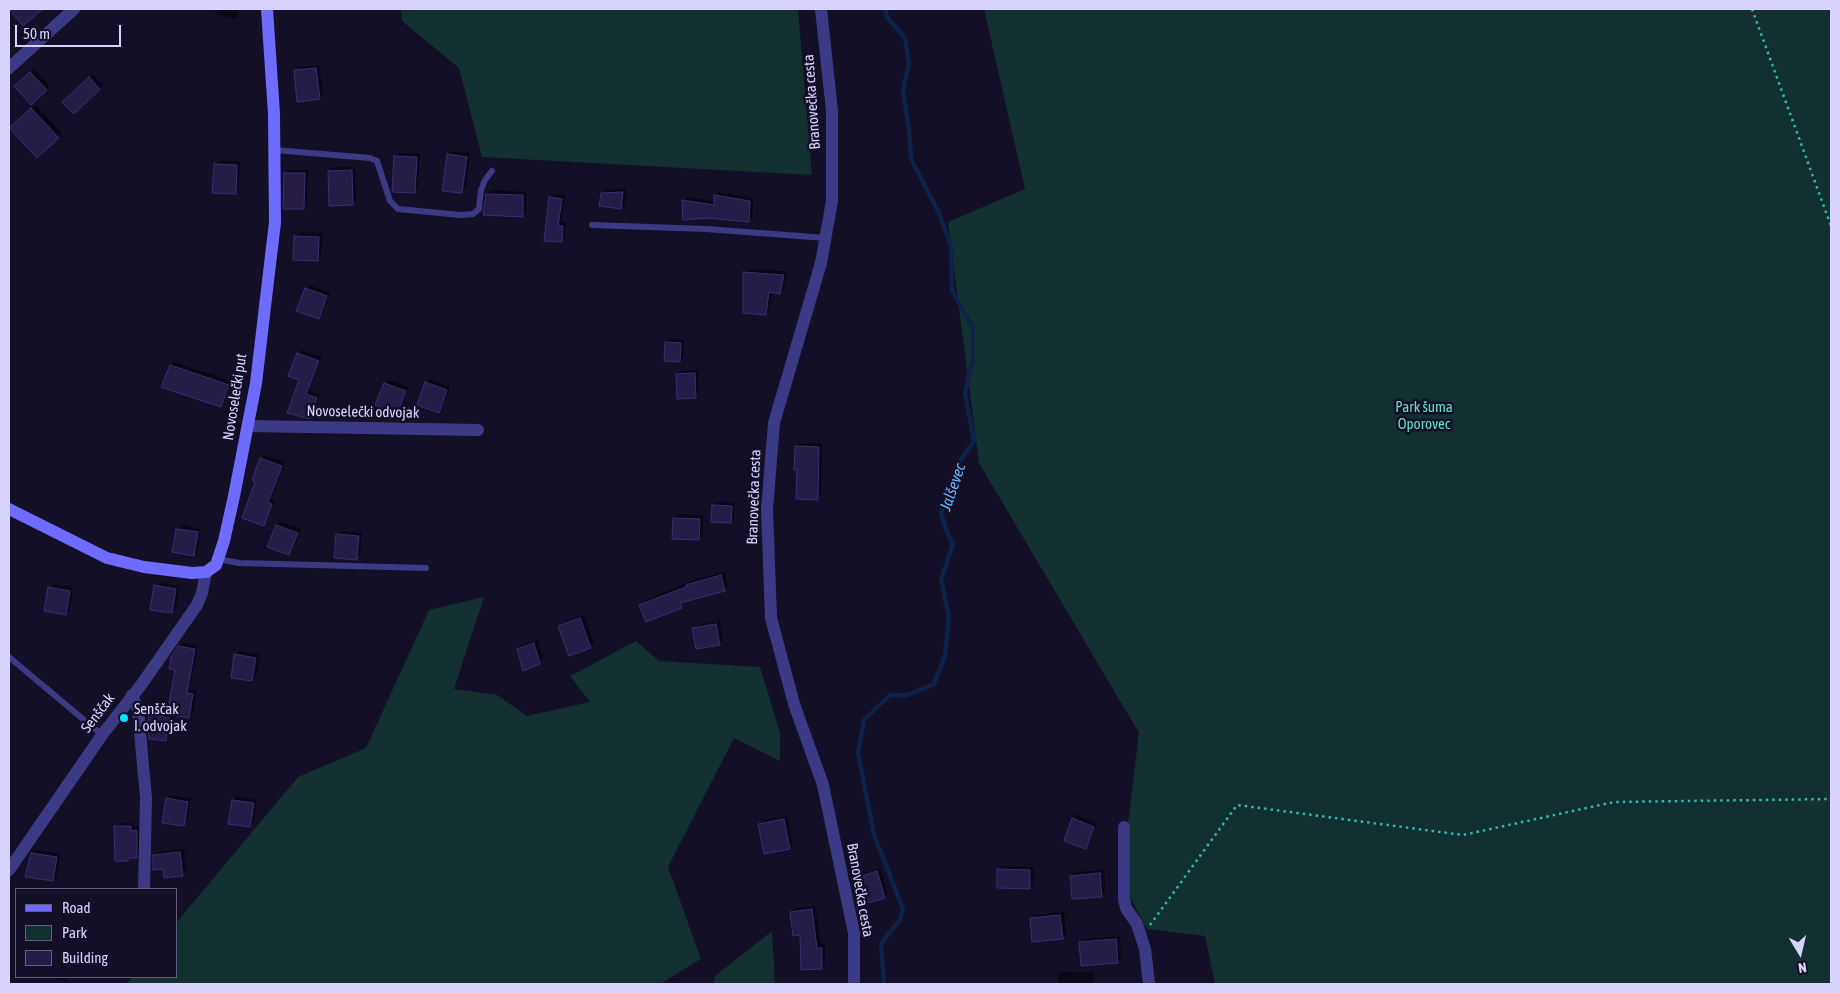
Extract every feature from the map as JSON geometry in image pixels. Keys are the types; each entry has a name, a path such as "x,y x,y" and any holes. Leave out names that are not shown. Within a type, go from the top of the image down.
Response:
{"street":[{"path":"9,68 74,9"},
{"name":"Novoselečki put","path":"206,572 216,565 218,559 234,496 248,426 256,383 275,222 274,150 267,9"},
{"name":"Branovečka cesta","path":"821,9 832,110 832,201 821,264 774,423 767,510 772,618 794,704 823,785 854,933 854,984"},
{"name":"Novoselečki odvojak","path":"248,426 478,430"},
{"path":"9,509 107,558 176,572 206,572"},
{"name":"Senščak","path":"9,870 102,735 198,605 206,572"},
{"path":"132,695 138,710 146,798 144,888"},
{"path":"1124,827 1124,899 1145,950 1149,984"}],"lane":[{"path":"274,150 370,158 377,161 390,201 398,210 461,215 473,214 479,209 481,190 492,170"},
{"path":"592,225 749,232 826,238"},
{"path":"218,559 239,563 426,568"},
{"path":"9,657 102,735"}],"path":[{"path":"1752,9 1831,226"},
{"path":"1141,937 1237,805 1463,835 1614,802 1831,799"}],"green space":[{"path":"401,9 798,9 812,175 482,157 459,68 402,21"},
{"name":"Park šuma Oporovec","path":"984,9 1831,9 1831,984 1215,984 1205,936 1147,929 1121,881 1139,733 979,463 948,222 1025,189"},
{"path":"484,597 454,689 497,695 527,716 590,702 570,676 636,641 659,661 760,667 780,733 780,761 734,738 668,867 701,959 660,984 126,984 131,978 178,978 178,921 298,777 366,748 429,610"},
{"path":"772,931 775,984 713,984 715,976"}],"building":[{"path":"9,9 43,9 23,26"},
{"path":"316,68 320,99 297,102 294,70"},
{"path":"30,72 47,90 31,105 14,86"},
{"path":"89,77 100,89 74,114 62,102"},
{"path":"31,108 59,138 37,158 9,128"},
{"path":"447,154 467,157 462,193 442,191"},
{"path":"394,156 417,157 415,193 392,192"},
{"path":"214,164 237,165 236,194 212,193"},
{"path":"352,170 353,205 329,206 328,171"},
{"path":"284,173 305,173 304,209 283,209"},
{"path":"623,192 621,209 599,206 601,193"},
{"path":"486,194 523,195 523,217 483,215"},
{"path":"714,195 750,201 749,222 707,218 683,220 682,200 714,205"},
{"path":"549,197 562,199 558,226 563,226 562,242 544,241"},
{"path":"294,236 319,237 318,261 293,260"},
{"path":"743,272 784,275 780,294 769,292 766,315 743,313"},
{"path":"305,288 327,296 319,319 296,311"},
{"path":"665,342 681,343 680,362 664,361"},
{"path":"297,353 319,361 306,394 317,398 310,419 287,413 299,380 288,376"},
{"path":"170,365 229,385 221,407 161,387"},
{"path":"695,373 696,398 677,399 676,374"},
{"path":"425,382 447,390 439,413 417,405"},
{"path":"384,383 406,391 397,414 375,405"},
{"path":"795,446 819,447 818,500 796,499 797,470 794,470"},
{"path":"260,458 282,466 268,502 272,504 264,526 242,518 255,482 252,480"},
{"path":"712,505 732,506 731,523 711,522"},
{"path":"673,518 700,519 699,540 672,539"},
{"path":"276,525 298,533 289,555 267,547"},
{"path":"176,529 198,532 194,556 172,552"},
{"path":"336,534 359,536 357,560 334,558"},
{"path":"721,575 725,591 680,603 682,608 646,622 639,605 686,587 686,585"},
{"path":"154,585 176,589 172,613 150,610"},
{"path":"48,587 70,591 66,615 44,611"},
{"path":"580,618 591,648 569,656 558,626"},
{"path":"716,624 720,645 696,649 692,628"},
{"path":"534,643 540,664 523,671 517,649"},
{"path":"178,646 195,649 187,693 193,694 189,718 167,714 175,670 169,669 171,657"},
{"path":"234,654 256,658 252,681 231,678"},
{"path":"148,714 170,718 166,741 149,739"},
{"path":"166,798 188,802 184,826 162,823"},
{"path":"232,800 254,803 250,827 228,824"},
{"path":"1072,818 1094,827 1086,849 1064,841"},
{"path":"784,819 790,849 764,854 758,824"},
{"path":"114,826 131,826 131,831 137,830 137,858 128,858 128,861 115,861"},
{"path":"180,852 183,876 164,878 163,869 153,870 153,855"},
{"path":"31,853 57,857 53,881 25,877"},
{"path":"997,869 1030,870 1030,889 997,888"},
{"path":"877,871 885,898 868,903 859,877"},
{"path":"1100,873 1102,897 1072,899 1070,876"},
{"path":"812,909 817,948 822,948 822,969 801,970 800,935 793,936 790,912"},
{"path":"1060,915 1063,939 1032,942 1030,918"},
{"path":"1116,939 1118,963 1081,966 1079,942"}],"waterway":[{"name":"Jalševec","path":"884,984 881,943 900,920 903,909 874,835 858,753 864,720 890,695 907,695 934,684 945,656 949,616 941,580 953,544 941,513 958,464 974,441 965,393 973,358 973,328 952,290 951,246 939,213 911,159 909,129 903,91 909,63 905,38 887,17 885,9"}],"place":[{"name":"Senščak I. odvojak","path":"124,718"}]}
